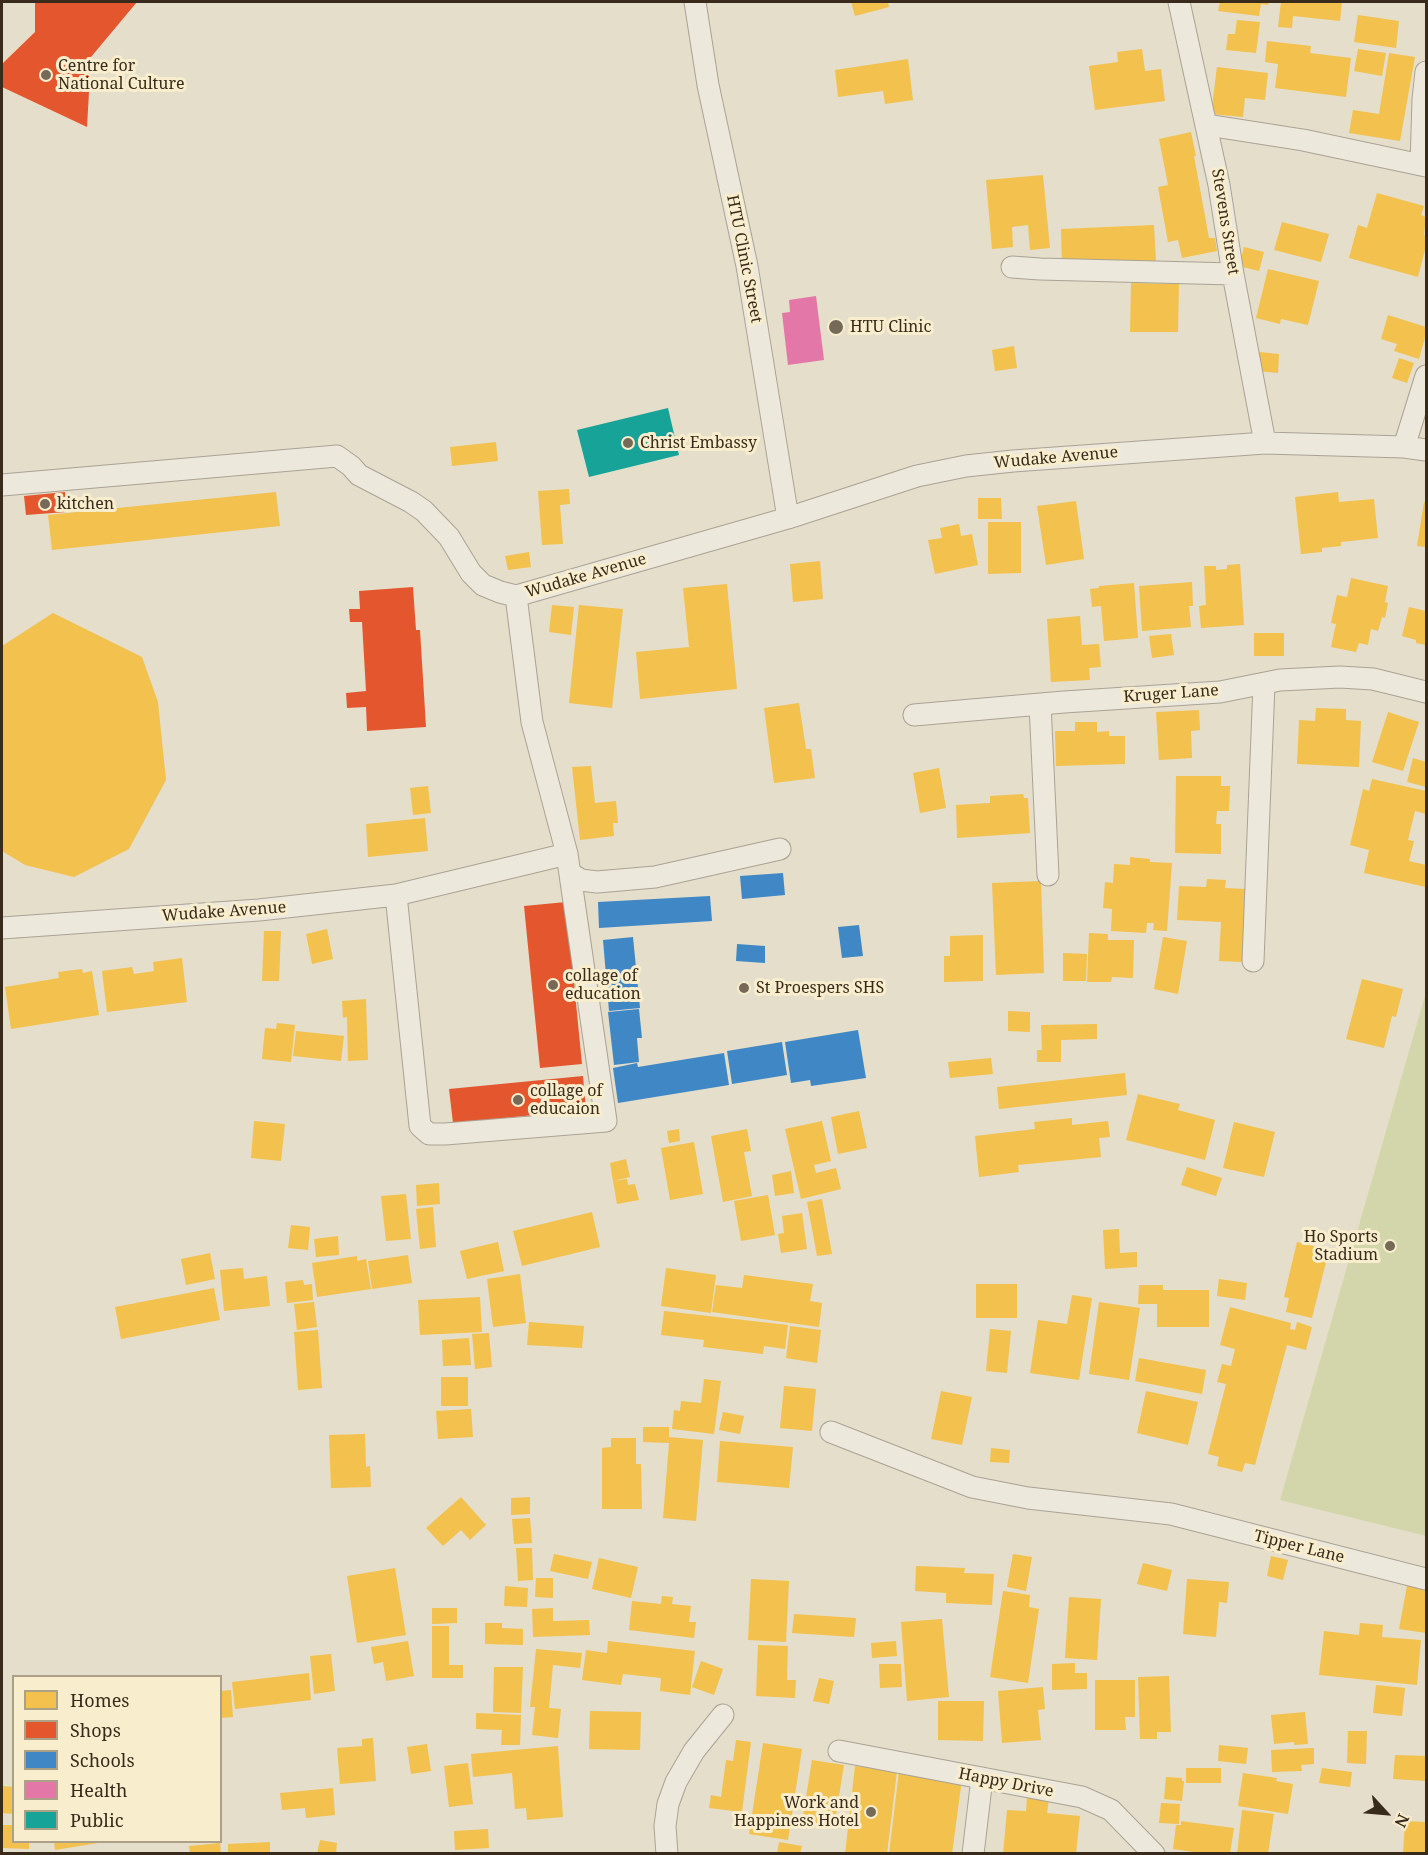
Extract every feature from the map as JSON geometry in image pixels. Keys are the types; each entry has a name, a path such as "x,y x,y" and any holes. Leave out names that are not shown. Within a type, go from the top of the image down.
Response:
{"street":[{"name":"HTU Clinic Street","path":"695,2 708,85 747,266 788,518"},
{"name":"Stevens Street","path":"1179,2 1219,185 1233,274 1265,443"},
{"path":"1207,125 1303,140 1424,166 1423,99 1426,72"},
{"path":"1012,267 1233,274"},
{"path":"1404,447 1426,376"},
{"name":"Wudake Avenue","path":"2,928 259,910 396,895 568,863 532,722 516,596 788,518 917,476 966,466 1265,443 1404,447 1426,450"},
{"path":"2,485 337,456 359,475 424,511 449,537 471,573 483,585 516,596"},
{"name":"Kruger Lane","path":"914,715 1220,692 1280,680 1340,677 1372,679 1426,692"},
{"path":"1253,961 1264,684"},
{"path":"1040,704 1048,875"},
{"path":"568,863 581,880 597,882 655,877 780,849"},
{"path":"396,895 420,1126 429,1134 445,1134 606,1121 568,863"},
{"name":"Tipper Lane","path":"831,1432 972,1487 1028,1498 1171,1514 1426,1579"},
{"path":"667,1854 665,1826 668,1804 676,1782 694,1750 723,1715"},
{"name":"Happy Drive","path":"839,1751 1082,1797 1111,1810 1154,1854"},
{"path":"974,1854 982,1778"}],"green space":[{"name":"Ho Sports Stadium","path":"1426,992 1426,1536 1280,1500"}],"building: Homes":[{"path":"851,2 888,2 889,7 855,16"},
{"path":"1220,2 1269,2 1268,5 1261,4 1259,16 1218,11"},
{"path":"1281,2 1342,2 1340,21 1293,16 1292,28 1278,27"},
{"path":"1358,15 1399,21 1396,48 1354,42"},
{"path":"1237,20 1260,22 1256,53 1226,50 1228,34 1235,34"},
{"path":"1267,41 1311,46 1310,53 1351,58 1346,97 1275,88 1278,64 1265,62"},
{"path":"1142,49 1145,71 1161,69 1165,101 1095,110 1089,66 1118,62 1117,52"},
{"path":"1358,49 1386,53 1382,76 1354,71"},
{"path":"1389,53 1415,57 1400,141 1349,133 1353,110 1379,114"},
{"path":"908,59 913,100 885,104 883,91 838,97 835,70"},
{"path":"1217,67 1268,73 1265,100 1245,98 1243,117 1211,114"},
{"path":"1191,132 1209,238 1215,238 1217,251 1182,258 1178,240 1168,242 1158,187 1168,185 1159,139"},
{"path":"1043,175 1050,248 1030,250 1028,225 1012,227 1013,247 992,249 986,180"},
{"path":"1377,193 1424,206 1421,215 1426,217 1424,235 1426,246 1418,277 1349,258 1358,225 1367,228"},
{"path":"1282,222 1329,234 1321,262 1274,250"},
{"path":"1154,225 1156,262 1062,266 1061,229"},
{"path":"1244,247 1264,252 1259,271 1239,266"},
{"path":"1268,269 1319,281 1308,325 1281,319 1280,324 1256,318"},
{"path":"1131,283 1179,284 1178,332 1130,332"},
{"path":"1388,315 1426,327 1419,359 1394,351 1397,344 1381,339"},
{"path":"1014,346 1017,368 995,371 992,350"},
{"path":"1259,352 1279,354 1278,373 1257,371"},
{"path":"1399,358 1414,363 1407,383 1392,378"},
{"path":"496,442 498,461 452,466 450,447"},
{"path":"569,489 570,504 560,505 563,544 542,545 538,491"},
{"path":"276,492 280,526 52,550 48,515"},
{"path":"1338,492 1339,502 1374,499 1378,538 1341,542 1341,546 1322,548 1322,552 1301,554 1295,497"},
{"path":"978,498 1001,498 1002,519 978,519"},
{"path":"1076,501 1084,559 1046,565 1037,506"},
{"path":"1424,502 1426,502 1426,547 1417,546"},
{"path":"988,522 1021,522 1021,573 988,574"},
{"path":"959,524 961,536 972,534 978,565 935,574 928,540 942,538 940,528"},
{"path":"529,552 531,567 508,570 505,556"},
{"path":"820,561 823,599 793,602 790,564"},
{"path":"1240,564 1244,625 1201,628 1199,606 1206,605 1204,566 1216,566 1216,570 1227,569 1227,565"},
{"path":"1351,578 1388,586 1385,618 1382,617 1378,631 1371,629 1368,645 1359,643 1356,652 1331,647 1336,624 1331,623 1337,595 1347,597"},
{"path":"1192,582 1193,606 1189,606 1191,627 1142,631 1139,586"},
{"path":"1134,583 1138,638 1104,641 1101,606 1092,607 1090,589"},
{"path":"727,584 737,689 640,699 636,652 689,647 683,588"},
{"path":"552,605 574,607 571,635 549,632"},
{"path":"579,605 623,609 612,708 569,703"},
{"path":"1409,607 1426,611 1426,645 1402,636"},
{"path":"53,613 142,657 158,702 166,780 129,849 74,877 25,865 2,851 2,646"},
{"path":"1080,616 1082,645 1099,644 1101,667 1089,668 1090,680 1051,682 1047,619"},
{"path":"1254,633 1284,633 1284,656 1254,656"},
{"path":"1171,634 1174,655 1152,658 1149,636"},
{"path":"799,703 806,749 811,749 815,778 774,783 764,708"},
{"path":"1316,708 1346,709 1346,720 1361,721 1359,767 1297,764 1299,720 1315,721"},
{"path":"1199,710 1200,730 1191,731 1192,758 1159,760 1156,712"},
{"path":"1388,712 1419,722 1403,771 1372,762"},
{"path":"1075,722 1097,722 1097,732 1109,731 1109,736 1125,736 1125,764 1056,766 1055,731 1075,731"},
{"path":"1413,758 1426,762 1426,787 1407,782"},
{"path":"591,766 595,803 616,801 618,823 613,823 614,836 580,840 572,767"},
{"path":"939,768 946,808 920,813 913,773"},
{"path":"1176,776 1221,776 1221,786 1230,786 1229,811 1217,811 1216,824 1221,824 1221,854 1175,853"},
{"path":"1372,779 1426,791 1426,814 1415,811 1408,840 1414,841 1409,861 1426,865 1426,887 1364,873 1369,850 1350,845 1363,789 1369,791"},
{"path":"428,786 431,813 413,815 410,788"},
{"path":"1023,794 1024,798 1028,798 1030,833 957,838 956,805 990,803 990,796"},
{"path":"425,818 428,851 368,857 366,824"},
{"path":"1130,857 1150,859 1150,862 1172,863 1167,931 1153,930 1154,923 1147,923 1146,933 1111,931 1112,909 1103,908 1105,882 1113,883 1114,864 1130,865"},
{"path":"1207,879 1226,880 1225,888 1246,889 1243,962 1219,961 1221,922 1177,920 1179,886 1206,887"},
{"path":"1041,881 1044,973 996,975 992,883"},
{"path":"327,929 333,959 312,964 306,934"},
{"path":"264,931 281,931 279,981 262,981"},
{"path":"1089,933 1108,934 1108,940 1134,940 1133,978 1112,977 1111,982 1087,982"},
{"path":"983,935 983,981 944,982 944,956 950,956 950,936"},
{"path":"1163,937 1187,941 1178,994 1154,989"},
{"path":"1063,953 1087,954 1086,981 1063,981"},
{"path":"182,958 187,1002 107,1012 102,971 132,967 134,974 154,971 153,962"},
{"path":"82,969 83,973 92,971 99,1015 11,1029 5,987 59,978 58,972"},
{"path":"1362,979 1403,989 1396,1017 1392,1016 1384,1048 1346,1039"},
{"path":"366,999 368,1060 348,1061 347,1017 343,1018 342,1001"},
{"path":"1008,1011 1030,1012 1030,1032 1008,1031"},
{"path":"277,1023 295,1025 291,1062 262,1059 265,1028 276,1029"},
{"path":"1097,1024 1097,1039 1061,1040 1061,1062 1037,1062 1037,1050 1042,1050 1041,1025"},
{"path":"296,1031 344,1036 341,1061 293,1056"},
{"path":"991,1058 993,1074 950,1078 948,1062"},
{"path":"1125,1073 1127,1095 999,1109 997,1087"},
{"path":"1138,1094 1180,1104 1178,1110 1215,1120 1205,1160 1126,1140"},
{"path":"859,1111 867,1148 838,1154 831,1117"},
{"path":"1072,1118 1072,1125 1108,1121 1110,1137 1099,1138 1101,1157 1018,1165 1019,1172 979,1177 975,1136 1035,1129 1034,1122"},
{"path":"254,1121 285,1124 281,1161 251,1158"},
{"path":"822,1121 831,1161 814,1165 816,1173 836,1168 841,1189 801,1199 785,1129"},
{"path":"1234,1122 1275,1132 1264,1177 1223,1168"},
{"path":"679,1129 680,1141 669,1143 667,1131"},
{"path":"747,1129 751,1151 744,1152 752,1196 723,1202 711,1136"},
{"path":"694,1142 703,1194 670,1200 661,1148"},
{"path":"626,1159 630,1177 613,1181 610,1163"},
{"path":"1187,1167 1222,1178 1216,1196 1181,1185"},
{"path":"791,1171 794,1193 775,1196 772,1175"},
{"path":"627,1179 628,1185 635,1184 639,1200 617,1204 613,1181"},
{"path":"439,1183 440,1204 417,1206 416,1185"},
{"path":"406,1194 411,1239 386,1241 381,1196"},
{"path":"768,1195 775,1235 741,1241 734,1201"},
{"path":"822,1199 832,1254 817,1256 807,1202"},
{"path":"433,1207 436,1247 420,1249 416,1209"},
{"path":"592,1212 600,1247 522,1266 513,1231"},
{"path":"802,1213 807,1249 781,1253 778,1234 784,1233 782,1216"},
{"path":"291,1225 310,1227 308,1250 288,1248"},
{"path":"1119,1229 1120,1253 1137,1252 1137,1267 1105,1269 1103,1230"},
{"path":"338,1236 339,1255 316,1257 314,1239"},
{"path":"498,1242 504,1271 467,1279 460,1251"},
{"path":"1297,1242 1329,1250 1312,1318 1286,1312 1289,1298 1284,1297"},
{"path":"210,1253 215,1279 186,1285 181,1259"},
{"path":"408,1255 412,1283 372,1289 368,1261"},
{"path":"357,1256 357,1261 366,1259 371,1289 317,1297 312,1263"},
{"path":"243,1268 244,1279 267,1276 270,1306 224,1311 220,1270"},
{"path":"666,1268 716,1275 711,1313 661,1306"},
{"path":"520,1274 526,1323 493,1327 487,1279"},
{"path":"744,1275 813,1284 810,1301 822,1303 819,1327 712,1312 716,1285 742,1288"},
{"path":"1219,1279 1247,1283 1245,1300 1217,1296"},
{"path":"303,1280 304,1285 312,1284 313,1300 287,1303 285,1282"},
{"path":"976,1284 1017,1284 1017,1318 976,1318"},
{"path":"1139,1285 1163,1285 1163,1290 1209,1290 1209,1327 1157,1327 1157,1304 1138,1304"},
{"path":"214,1288 220,1320 121,1339 115,1307"},
{"path":"1072,1295 1092,1298 1079,1380 1030,1373 1038,1320 1067,1324"},
{"path":"480,1297 482,1332 420,1335 418,1300"},
{"path":"314,1302 317,1327 297,1330 294,1304"},
{"path":"1099,1302 1140,1308 1129,1380 1089,1374"},
{"path":"1230,1307 1291,1323 1290,1329 1295,1330 1297,1322 1312,1327 1306,1350 1287,1345 1255,1465 1245,1463 1242,1472 1217,1466 1219,1457 1208,1454 1226,1384 1217,1382 1222,1364 1231,1366 1235,1349 1220,1345"},
{"path":"664,1311 788,1325 785,1349 764,1346 763,1354 703,1347 704,1340 661,1335"},
{"path":"529,1322 584,1326 582,1348 527,1345"},
{"path":"790,1326 821,1330 817,1363 786,1358"},
{"path":"990,1329 1011,1331 1007,1373 986,1371"},
{"path":"318,1330 322,1388 298,1390 294,1332"},
{"path":"489,1333 492,1367 475,1369 472,1334"},
{"path":"469,1338 471,1365 443,1366 442,1340"},
{"path":"1139,1358 1206,1370 1202,1394 1135,1381"},
{"path":"441,1377 468,1377 468,1406 441,1406"},
{"path":"704,1379 721,1381 714,1434 672,1429 674,1410 680,1411 681,1401 701,1403"},
{"path":"784,1386 816,1389 812,1431 780,1428"},
{"path":"941,1391 972,1397 962,1445 931,1439"},
{"path":"1146,1391 1198,1402 1188,1445 1137,1433"},
{"path":"471,1409 473,1437 438,1439 436,1411"},
{"path":"723,1412 744,1416 740,1434 719,1430"},
{"path":"643,1427 669,1427 669,1437 703,1440 696,1521 663,1518 669,1443 643,1442"},
{"path":"365,1434 366,1467 370,1466 371,1487 331,1488 329,1435"},
{"path":"611,1438 636,1438 636,1464 641,1464 642,1509 602,1509 602,1448 611,1447"},
{"path":"720,1441 793,1447 789,1488 717,1482"},
{"path":"991,1448 1010,1450 1009,1463 990,1462"},
{"path":"461,1497 486,1525 470,1540 461,1530 443,1546 426,1528"},
{"path":"530,1497 530,1514 511,1515 511,1498"},
{"path":"530,1518 532,1543 514,1544 512,1519"},
{"path":"516,1548 532,1548 533,1580 518,1581"},
{"path":"554,1554 592,1562 588,1579 550,1571"},
{"path":"1013,1554 1032,1557 1026,1591 1007,1587"},
{"path":"1271,1556 1288,1560 1283,1580 1267,1576"},
{"path":"599,1558 638,1567 631,1598 592,1589"},
{"path":"1143,1563 1172,1570 1167,1591 1137,1584"},
{"path":"916,1566 965,1568 964,1573 994,1574 992,1605 946,1603 946,1593 915,1591"},
{"path":"395,1568 406,1635 357,1643 347,1576"},
{"path":"536,1578 553,1578 553,1598 535,1597"},
{"path":"751,1579 789,1581 786,1642 748,1640"},
{"path":"1187,1579 1229,1582 1227,1603 1219,1602 1216,1637 1183,1634"},
{"path":"505,1586 528,1588 527,1607 504,1606"},
{"path":"1407,1586 1426,1589 1426,1633 1399,1629"},
{"path":"1003,1591 1030,1595 1029,1607 1039,1609 1028,1683 990,1677"},
{"path":"662,1596 673,1597 672,1604 691,1606 689,1622 696,1622 694,1638 629,1630 632,1601 661,1604"},
{"path":"1069,1597 1101,1599 1097,1660 1065,1658"},
{"path":"432,1608 457,1608 457,1623 432,1624"},
{"path":"553,1608 553,1621 589,1620 590,1635 533,1637 532,1609"},
{"path":"794,1614 856,1618 854,1637 792,1633"},
{"path":"942,1619 949,1697 907,1701 901,1622"},
{"path":"485,1623 502,1623 502,1628 523,1629 523,1645 485,1644"},
{"path":"1360,1623 1383,1625 1382,1637 1421,1640 1417,1685 1319,1675 1324,1631 1359,1635"},
{"path":"432,1626 449,1626 449,1665 463,1665 463,1678 432,1678"},
{"path":"408,1641 414,1676 386,1681 383,1662 374,1664 371,1647"},
{"path":"608,1641 695,1651 690,1695 660,1691 661,1678 623,1674 621,1685 582,1680 586,1650 607,1653"},
{"path":"896,1641 897,1656 872,1658 871,1643"},
{"path":"758,1645 788,1646 787,1680 796,1680 795,1698 756,1696"},
{"path":"536,1649 582,1653 580,1668 553,1665 549,1708 561,1709 558,1738 532,1735 535,1707 530,1707"},
{"path":"331,1654 335,1691 314,1694 310,1656"},
{"path":"701,1661 723,1669 714,1695 692,1687"},
{"path":"1075,1663 1075,1673 1087,1673 1087,1689 1052,1690 1052,1664"},
{"path":"879,1664 901,1664 902,1687 880,1688"},
{"path":"494,1667 523,1667 521,1713 493,1712"},
{"path":"309,1673 311,1700 235,1709 232,1682"},
{"path":"1169,1676 1171,1732 1157,1732 1157,1739 1140,1739 1138,1677"},
{"path":"819,1678 834,1681 829,1704 813,1701"},
{"path":"1095,1680 1135,1680 1135,1717 1125,1717 1126,1730 1095,1730"},
{"path":"1376,1685 1405,1688 1402,1716 1373,1713"},
{"path":"1043,1687 1045,1709 1038,1710 1041,1740 1002,1743 998,1691"},
{"path":"231,1690 233,1717 222,1718 222,1691"},
{"path":"938,1701 984,1701 983,1741 938,1740"},
{"path":"590,1711 641,1712 640,1750 589,1749"},
{"path":"1305,1712 1308,1744 1294,1745 1294,1742 1274,1744 1271,1715"},
{"path":"476,1713 521,1715 520,1745 501,1745 502,1730 476,1729"},
{"path":"1348,1731 1367,1731 1366,1764 1347,1763"},
{"path":"373,1738 376,1781 340,1784 337,1748 362,1746 362,1739"},
{"path":"736,1740 751,1742 742,1812 709,1808 711,1795 721,1797 726,1760 733,1761"},
{"path":"763,1743 802,1749 788,1840 749,1834"},
{"path":"427,1744 431,1771 411,1774 407,1747"},
{"path":"1219,1745 1248,1748 1246,1764 1218,1761"},
{"path":"558,1746 563,1817 527,1820 526,1808 515,1809 512,1773 473,1777 471,1754"},
{"path":"1314,1748 1314,1764 1301,1765 1302,1771 1272,1772 1271,1750"},
{"path":"1395,1755 1426,1756 1426,1781 1393,1779"},
{"path":"812,1760 844,1765 834,1827 802,1822"},
{"path":"468,1763 473,1804 449,1807 444,1766"},
{"name":"Work and Happiness Hotel","path":"855,1766 897,1771 887,1854 845,1854"},
{"path":"1186,1768 1221,1768 1221,1783 1186,1783"},
{"path":"1322,1768 1352,1772 1350,1787 1319,1783"},
{"path":"899,1771 962,1779 952,1854 889,1854"},
{"path":"1243,1773 1277,1778 1276,1781 1293,1784 1288,1814 1238,1806"},
{"path":"1166,1777 1182,1778 1184,1781 1182,1801 1164,1799"},
{"path":"2,1786 12,1787 12,1814 2,1813"},
{"path":"333,1788 335,1815 306,1818 305,1808 282,1810 280,1793"},
{"path":"1027,1797 1049,1799 1047,1813 1080,1816 1076,1854 1003,1854 1007,1810 1026,1811"},
{"path":"1161,1803 1180,1804 1179,1824 1159,1823"},
{"path":"1242,1810 1274,1814 1268,1854 1237,1854"},
{"path":"1181,1821 1234,1828 1230,1854 1207,1854 1173,1849 1176,1825 1181,1825"},
{"path":"1405,1821 1426,1822 1426,1854 1403,1854"},
{"path":"2,1825 12,1825 12,1843 29,1843 29,1849 2,1848"},
{"path":"488,1829 489,1848 455,1850 454,1831"},
{"path":"320,1840 337,1843 336,1854 317,1854"},
{"path":"270,1842 270,1854 228,1854 228,1844"},
{"path":"779,1842 802,1846 800,1854 777,1854"},
{"path":"54,1843 98,1843 55,1850"},
{"path":"220,1843 221,1854 190,1854 189,1846"}],"building: Shops":[{"name":"Centre for National Culture","path":"35,2 137,2 91,57 87,127 2,87 2,64 35,32"},
{"name":"kitchen","path":"65,492 66,512 26,515 24,496"},
{"path":"413,587 416,630 420,630 426,727 367,731 366,707 347,708 346,693 366,691 362,622 350,622 349,609 360,609 359,591"},
{"name":"collage of education","path":"566,902 582,1064 540,1068 524,906"},
{"name":"collage of educaion","path":"583,1076 586,1110 453,1123 449,1089"}],"building: Schools":[{"path":"783,873 785,895 742,899 740,876"},
{"path":"710,896 712,921 599,928 598,902"},
{"path":"859,925 863,956 842,958 838,927"},
{"path":"633,937 640,1008 609,1011 603,940"},
{"path":"737,944 765,946 765,963 736,961"},
{"path":"639,1009 642,1038 637,1038 639,1062 614,1065 608,1012"},
{"path":"858,1030 866,1078 811,1086 810,1080 791,1083 785,1042"},
{"path":"782,1042 787,1075 732,1084 727,1051"},
{"path":"724,1053 729,1085 618,1103 613,1068 637,1063 638,1067"}],"building: Health":[{"path":"816,296 824,360 788,365 782,313 790,312 789,300"}],"building: Public":[{"name":"Christ Embassy","path":"668,408 679,455 589,477 577,430"}],"place":[{"name":"Centre for National Culture","path":"46,75"},
{"name":"HTU Clinic","path":"836,327"},
{"name":"Christ Embassy","path":"628,443"},
{"name":"kitchen","path":"45,504"},
{"name":"collage of education","path":"553,985"},
{"name":"St Proespers SHS","path":"744,988"},
{"name":"collage of educaion","path":"518,1100"},
{"name":"Ho Sports Stadium","path":"1390,1246"},
{"name":"Work and Happiness Hotel","path":"871,1812"}]}
